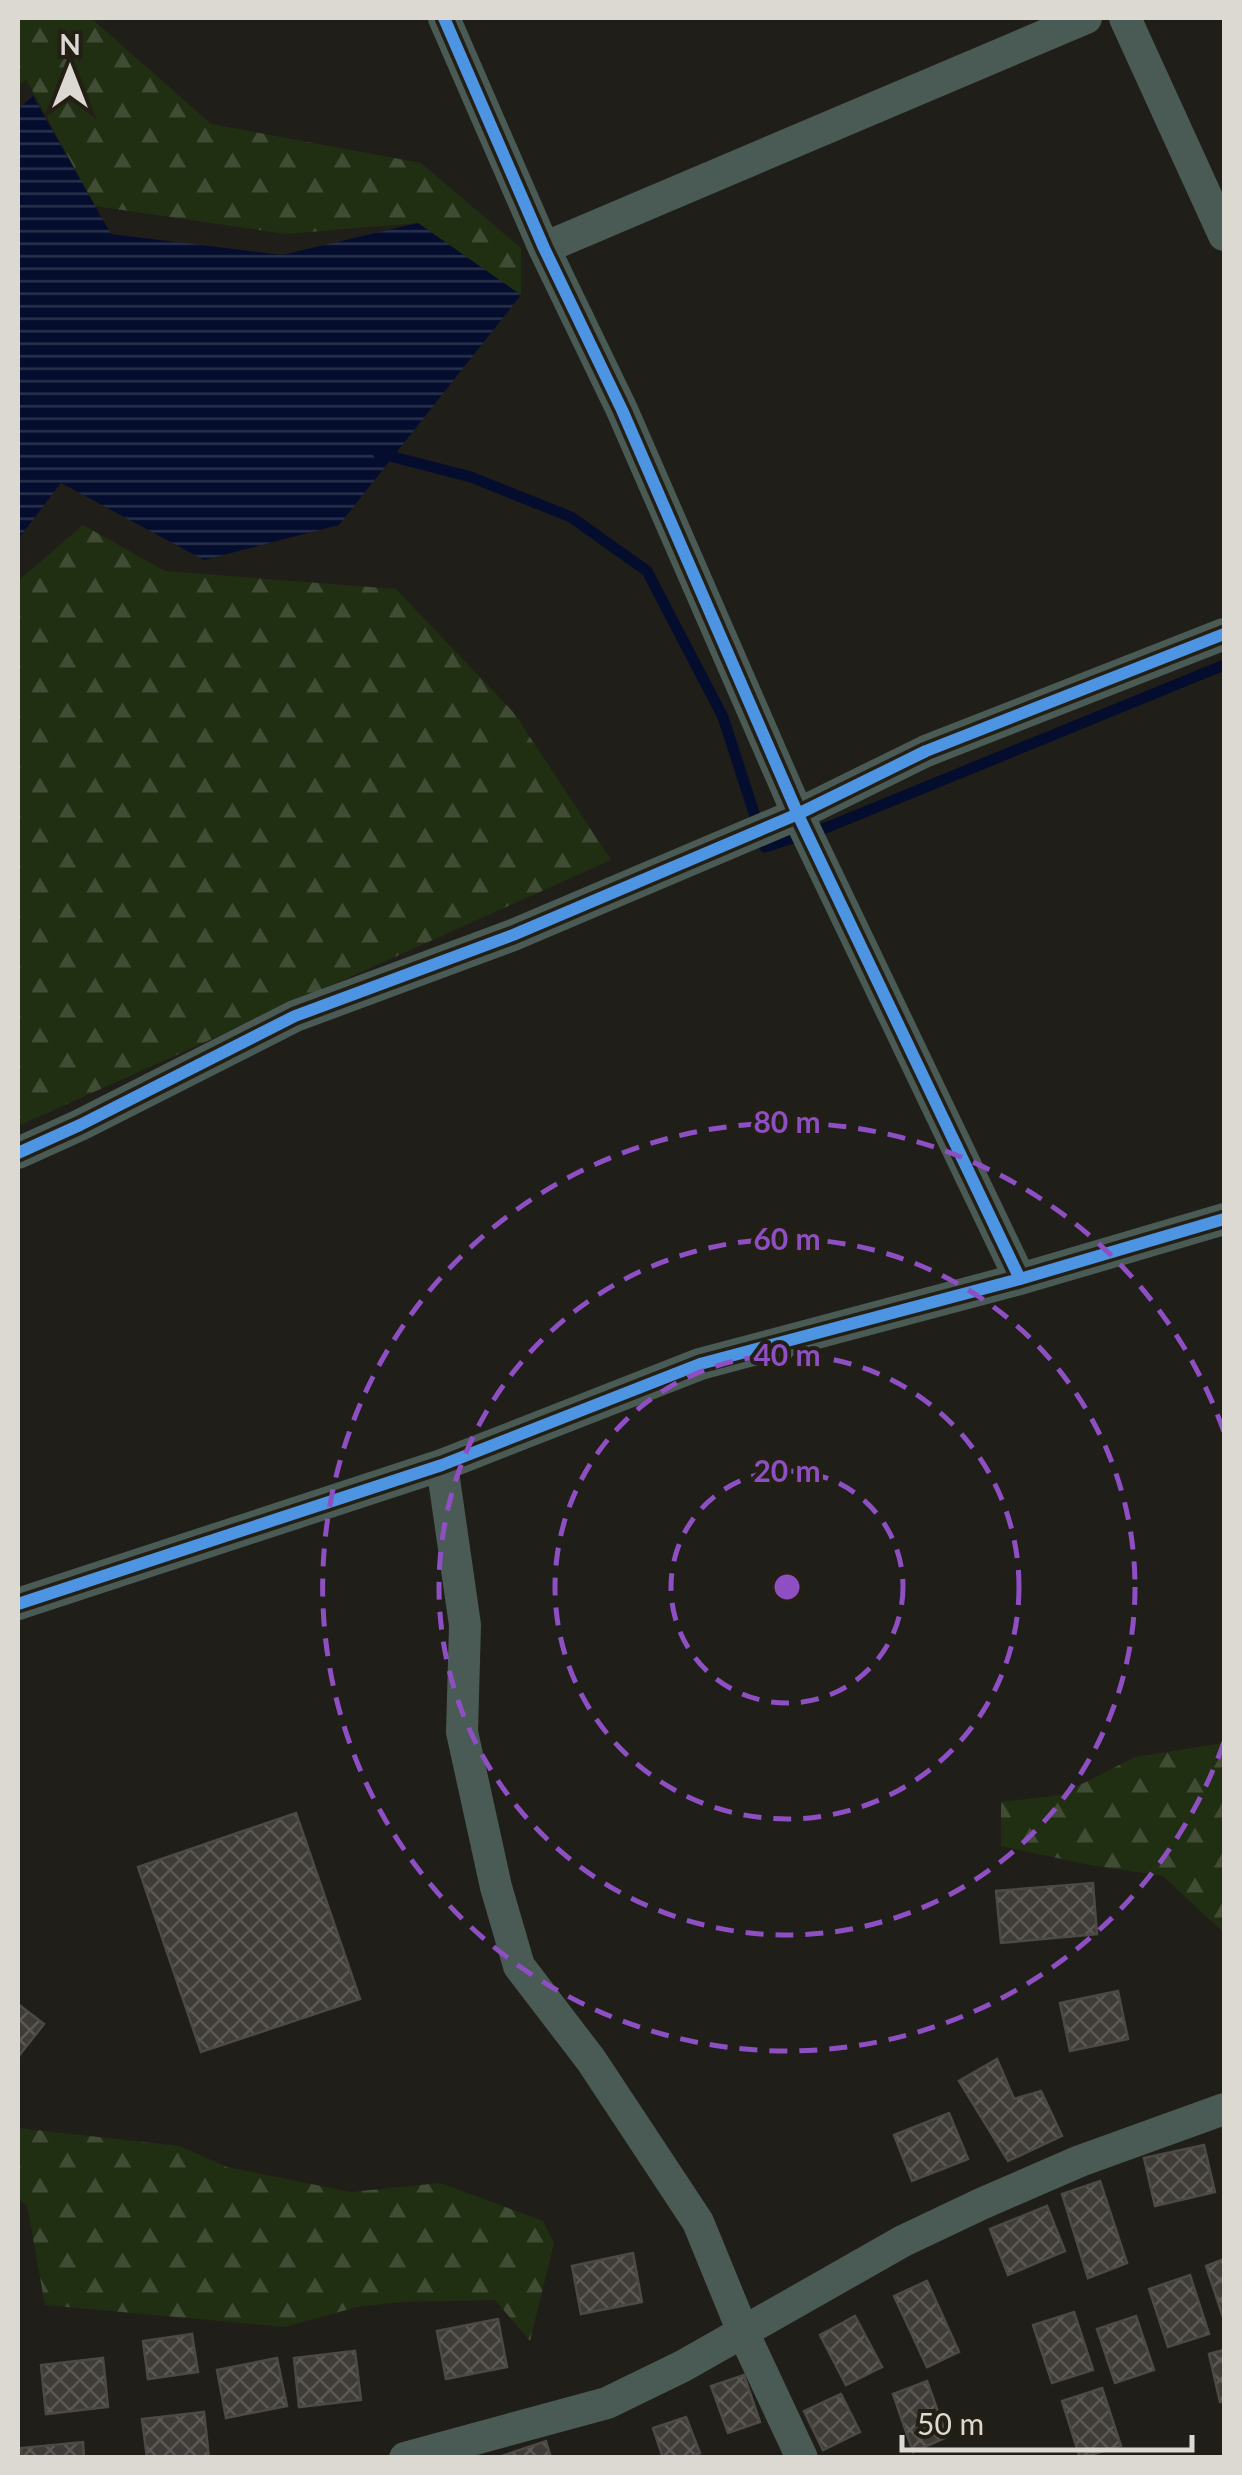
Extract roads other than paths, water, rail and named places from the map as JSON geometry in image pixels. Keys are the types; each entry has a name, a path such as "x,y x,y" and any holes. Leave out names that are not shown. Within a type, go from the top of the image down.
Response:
{"street":[{"path":"444,18 544,248 622,410 797,826 1020,1279"},
{"path":"544,248 1086,18"},
{"path":"1125,18 1224,235"},
{"path":"18,1153 295,1016 513,935 742,840 797,826 926,751 1224,634"},
{"path":"18,1604 442,1465 700,1364 1020,1279 1224,1219"},
{"path":"442,1465 465,1626 462,1732 496,1887 518,1966 591,2060 698,2222 743,2332 802,2458"},
{"path":"405,2458 607,2402 743,2332 903,2241 1080,2161 1224,2109"}],"water":[{"path":"33,96 111,234 282,255 418,223 521,295 339,525 204,560 61,483 18,539 18,109"}],"waterway":[{"path":"378,453 471,477 571,517 647,571 723,717 765,847 828,827 1224,665"}]}
